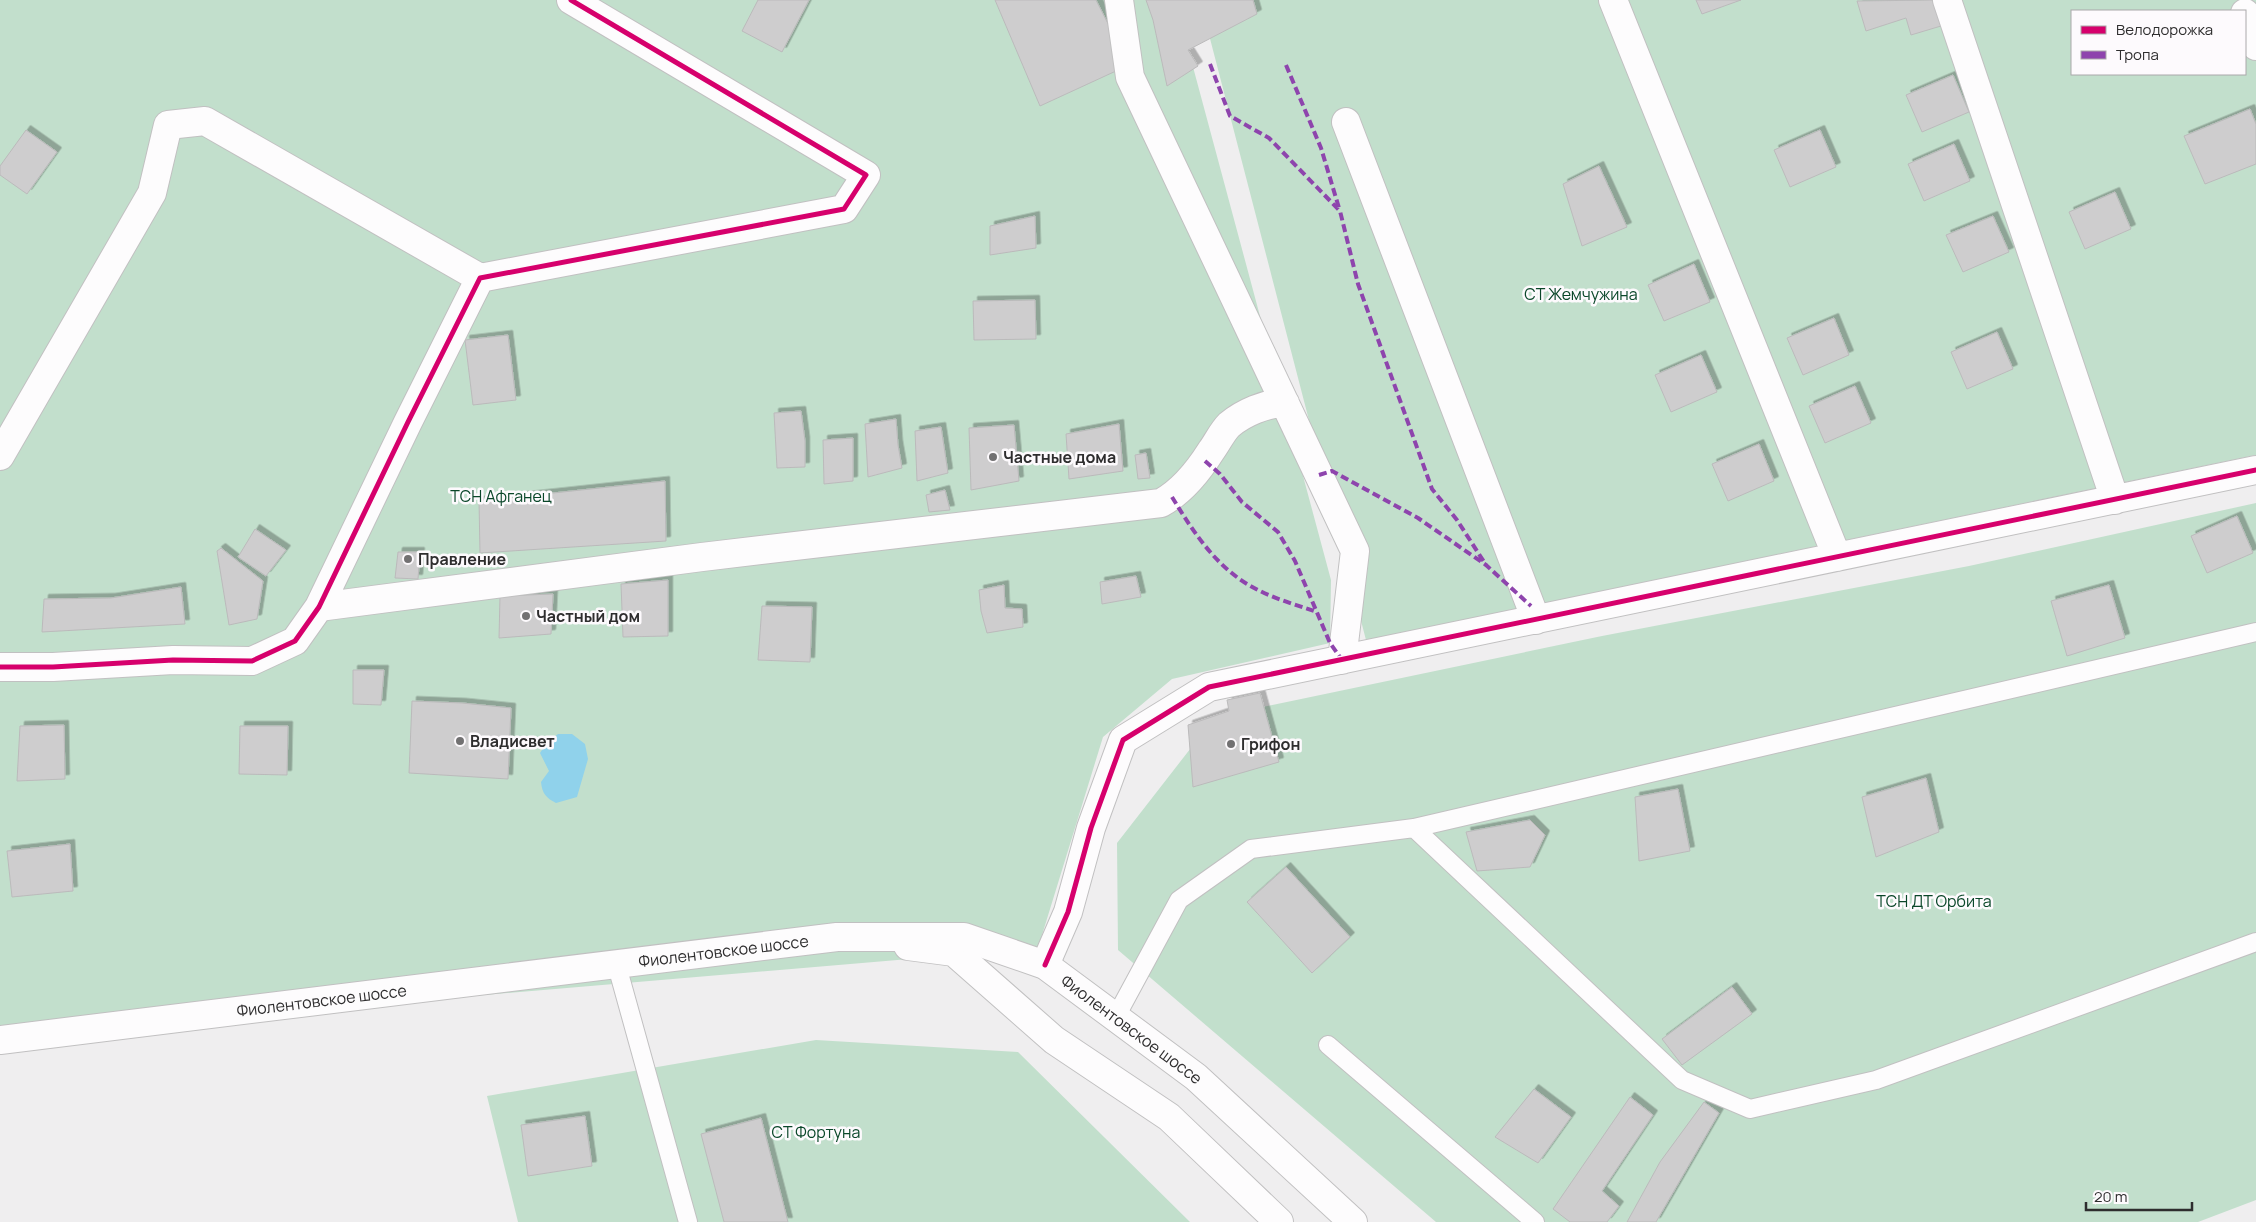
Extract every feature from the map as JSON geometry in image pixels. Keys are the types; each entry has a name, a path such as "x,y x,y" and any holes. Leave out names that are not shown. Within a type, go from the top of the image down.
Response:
{"street":[{"path":"0,456 152,193 168,125 205,121 480,278 844,210 866,175 571,0"},
{"path":"1119,0 1130,77 1355,551 1342,660"},
{"path":"1613,0 1837,557"},
{"path":"1947,0 2115,500"},
{"path":"2246,18 2256,46"},
{"path":"1346,122 1536,620"},
{"path":"0,667 53,667 173,660 252,661 296,642 319,607 480,278"},
{"path":"319,607 702,557 1161,503 1172,497 1205,460 1228,426 1258,409 1273,403 1285,403"},
{"path":"1045,965 1068,912 1091,828 1123,740 1210,687 2256,470"},
{"name":"Фиолентовское шоссе","path":"0,1040 837,938 964,937 1045,965 1196,1077 1353,1222"},
{"path":"837,938 954,952 1054,1040 1169,1117 1279,1222"}],"lane":[{"path":"1119,1012 1179,900 1252,849 1414,828 2256,632"},
{"path":"1414,828 1682,1080 1750,1109 1876,1080 2256,942"},
{"path":"616,966 688,1222"},
{"path":"1328,1045 1532,1221"}],"green space":[{"name":"ТСН Афганец","path":"0,0 1175,0 1331,580 1330,643 1172,679 1103,737 1038,948 0,1036"},
{"name":"СТ Жемчужина","path":"1200,0 2256,0 2256,455 1366,640"},
{"name":"ТСН ДТ Орбита","path":"2256,503 2256,1200 2198,1222 1436,1222 1118,950 1117,843 1215,717 1602,636 1969,566"},
{"name":"СТ Фортуна","path":"816,1040 1018,1052 1190,1222 518,1222 487,1096"}],"water":[{"path":"558,734 572,734 585,744 588,759 577,797 556,803 547,797 542,789 541,782 549,771 540,753 546,744"}],"building":[{"path":"758,0 809,0 782,52 742,31"},
{"path":"995,0 1096,0 1129,65 1040,106"},
{"path":"1146,0 1253,0 1257,14 1188,50 1198,66 1167,86 1153,20"},
{"path":"1696,0 1741,0 1702,14"},
{"path":"1933,0 1941,26 1911,35 1906,18 1866,31 1857,1"},
{"path":"1953,75 1969,112 1922,132 1906,95"},
{"path":"2250,109 2256,124 2256,164 2205,184 2184,136"},
{"path":"26,130 57,152 27,194 0,175 0,166"},
{"path":"1820,130 1836,167 1790,187 1774,150"},
{"path":"1954,144 1970,181 1924,201 1908,164"},
{"path":"1599,166 1627,227 1582,246 1563,184"},
{"path":"2115,192 2131,229 2085,249 2069,212"},
{"path":"1035,216 1036,248 990,255 990,226"},
{"path":"1993,216 2009,252 1963,272 1946,235"},
{"path":"1694,264 1710,302 1664,321 1648,285"},
{"path":"1035,300 1036,339 974,340 973,301"},
{"path":"1834,318 1849,355 1803,375 1787,338"},
{"path":"1997,332 2013,369 1967,389 1951,352"},
{"path":"508,335 516,400 473,405 465,340"},
{"path":"1701,355 1717,392 1671,412 1655,375"},
{"path":"1855,386 1871,423 1825,443 1809,406"},
{"path":"801,411 805,441 805,467 777,468 774,413"},
{"path":"896,419 902,468 868,477 865,424"},
{"path":"1119,424 1123,471 1069,479 1066,434"},
{"name":"Частные дома","path":"1014,425 1019,481 971,490 969,428"},
{"path":"941,427 948,473 917,481 915,431"},
{"path":"853,438 853,481 824,484 823,440"},
{"path":"1759,444 1774,481 1728,501 1712,464"},
{"path":"1146,453 1150,478 1138,479 1135,455"},
{"path":"665,481 666,541 480,553 479,501"},
{"path":"945,490 950,510 929,512 926,495"},
{"path":"2237,516 2253,553 2207,573 2191,536"},
{"path":"255,529 286,550 266,576 238,557"},
{"path":"221,548 263,581 257,619 229,625 217,551"},
{"name":"Правление","path":"398,552 420,552 418,579 395,578"},
{"path":"1136,576 1141,597 1102,604 1100,582"},
{"path":"668,580 668,636 623,637 621,584"},
{"path":"1004,585 1005,608 1022,609 1023,627 987,633 981,611 979,590"},
{"path":"2109,585 2125,638 2067,656 2051,601"},
{"path":"181,587 185,624 42,632 44,599 111,598"},
{"name":"Частный дом","path":"553,594 551,634 499,638 500,596"},
{"path":"762,606 812,607 810,662 758,660"},
{"path":"353,670 384,670 381,705 353,704"},
{"name":"Грифон","path":"1260,693 1279,762 1193,787 1188,725 1229,711 1227,700"},
{"name":"Владисвет","path":"412,701 462,703 511,708 508,779 409,773"},
{"path":"64,725 65,779 17,781 20,726"},
{"path":"240,726 288,726 287,775 239,774"},
{"path":"1926,778 1939,832 1876,857 1862,797"},
{"path":"1678,789 1690,851 1639,861 1635,797"},
{"path":"1530,820 1545,835 1530,867 1477,871 1466,832"},
{"path":"70,844 73,891 12,897 7,851"},
{"path":"1286,867 1350,937 1312,973 1247,902"},
{"path":"1732,987 1752,1014 1682,1065 1662,1039"},
{"path":"1534,1089 1571,1117 1538,1163 1495,1137"},
{"path":"1630,1097 1653,1115 1602,1191 1619,1206 1607,1222 1570,1222 1553,1209"},
{"path":"1704,1102 1719,1113 1656,1222 1627,1222 1660,1162"},
{"path":"585,1116 592,1166 528,1176 521,1125"},
{"path":"761,1118 788,1222 724,1222 701,1134"}],"marked path":[{"path":"1210,64 1230,116 1269,138 1340,211 1358,284 1432,489 1457,520 1486,565"},
{"path":"1286,65 1321,148 1339,208"},
{"path":"1205,461 1220,474 1242,502 1278,532 1295,561 1330,643 1342,660"},
{"path":"1319,475 1332,471 1418,518 1486,565 1531,606"},
{"path":"1172,497 1198,537 1218,561 1242,581 1263,593 1317,612"}],"cycle path":[{"path":"0,667 53,667 173,660 252,661 295,641 319,607 480,278 844,209 866,175 571,0"},
{"path":"1045,965 1068,912 1091,828 1123,740 1209,687 2256,470"}],"place":[{"name":"Частные дома","path":"993,457"},
{"name":"Правление","path":"408,559"},
{"name":"Частный дом","path":"526,616"},
{"name":"Владисвет","path":"460,741"},
{"name":"Грифон","path":"1231,744"}]}
